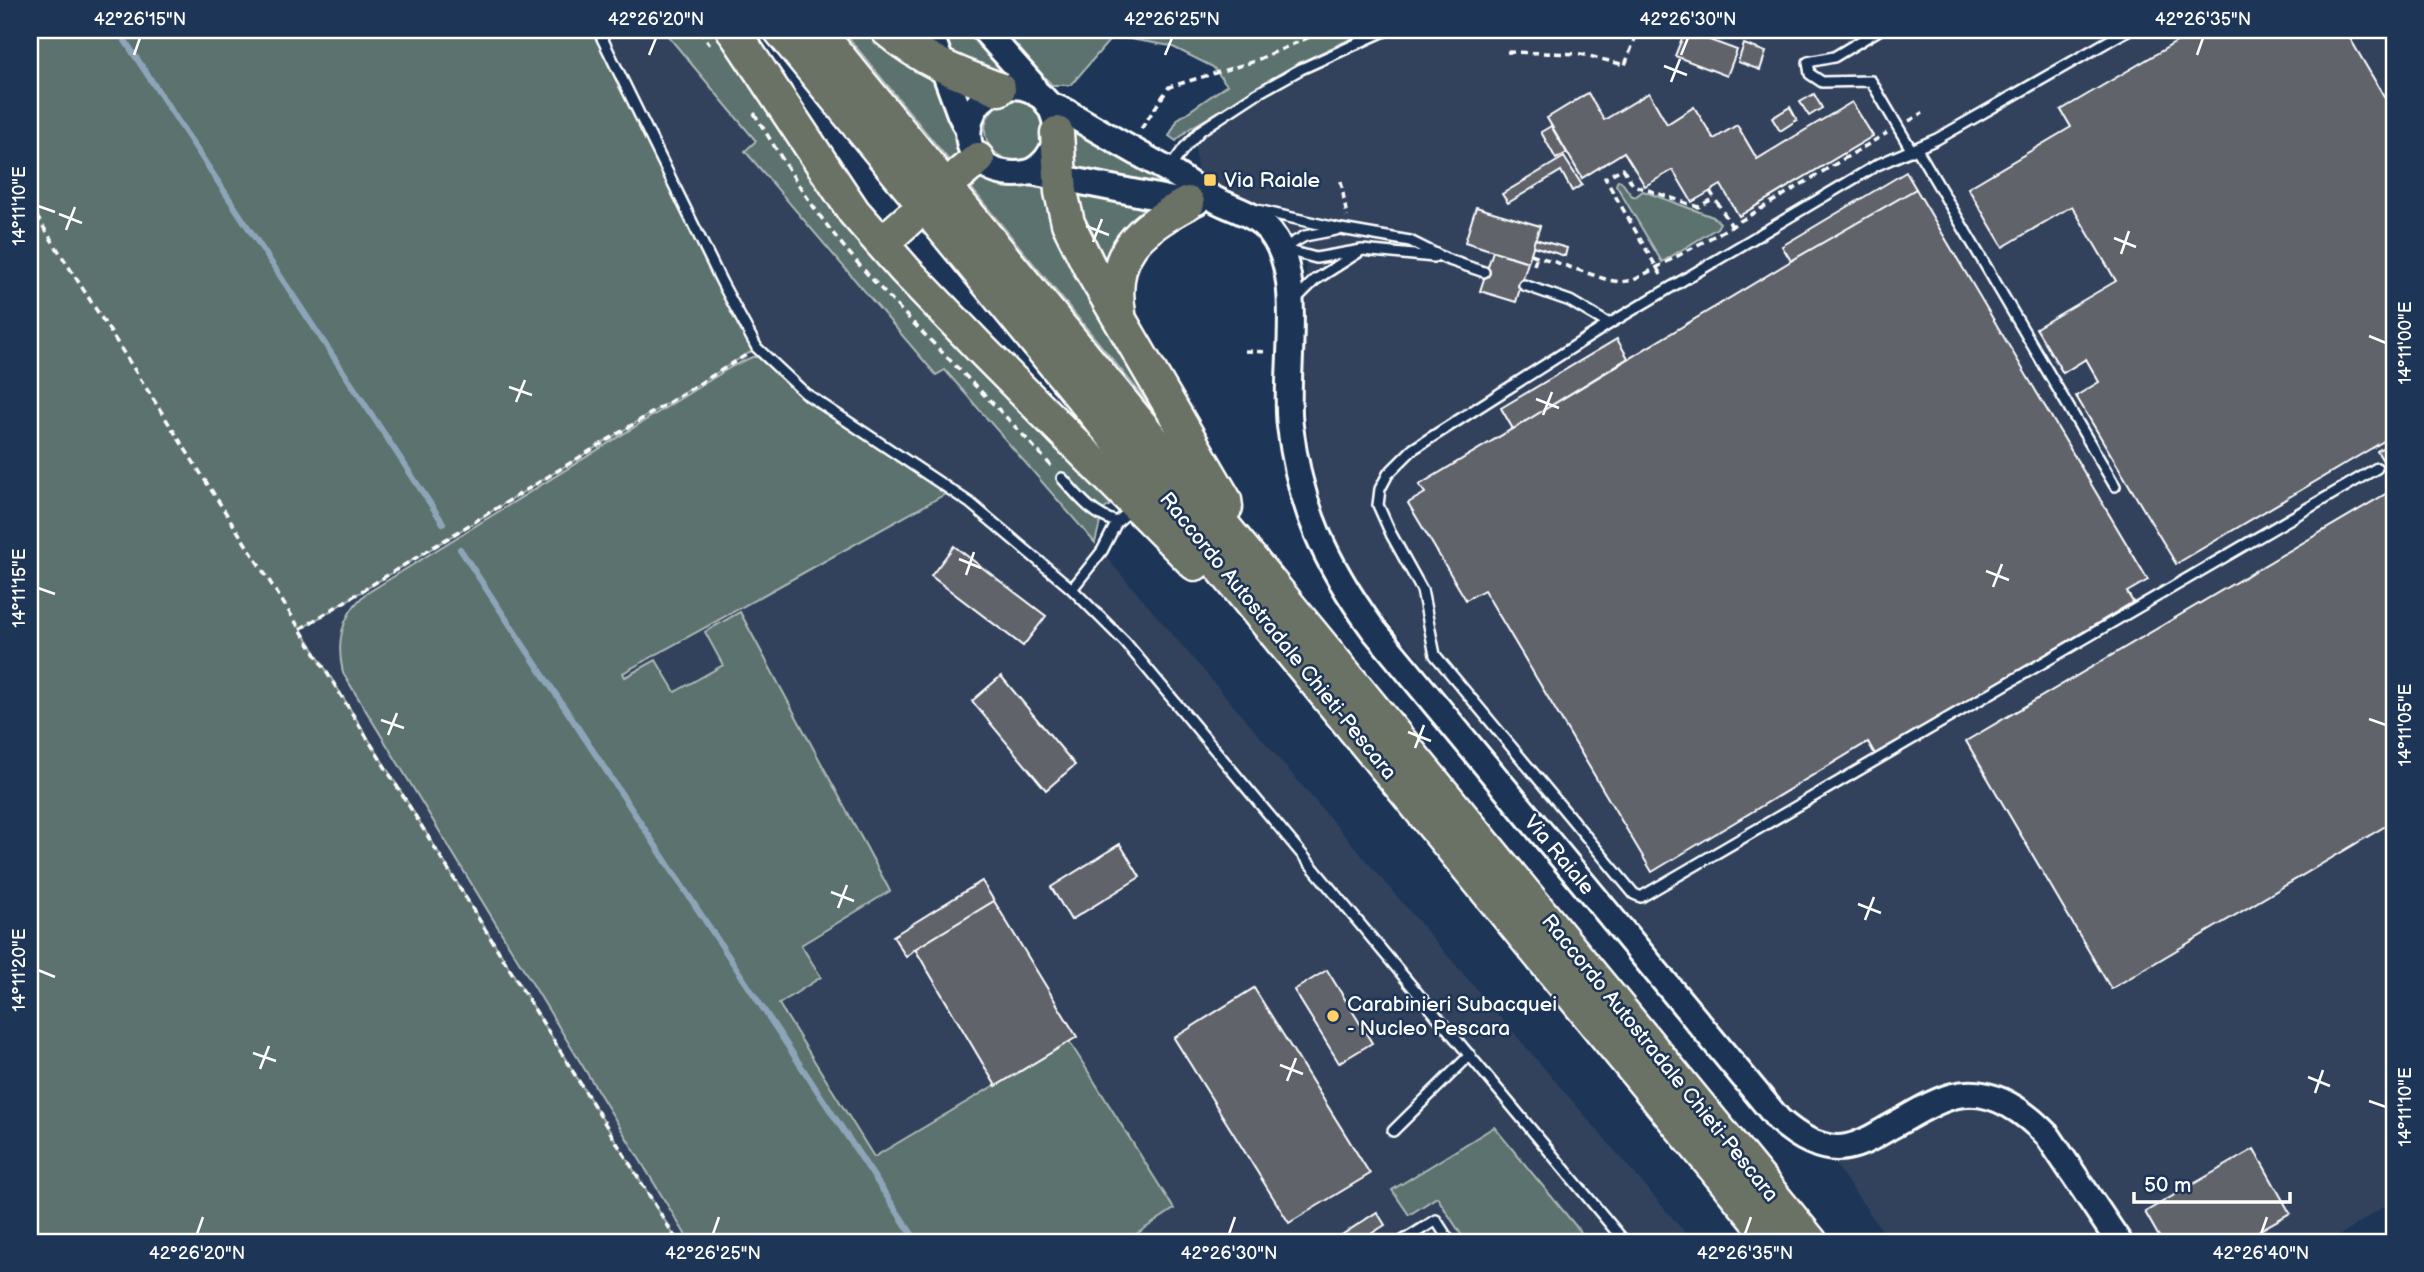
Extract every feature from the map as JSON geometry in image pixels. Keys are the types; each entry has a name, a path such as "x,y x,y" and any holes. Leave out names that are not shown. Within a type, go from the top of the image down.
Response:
{"highway":[{"path":"733,30 854,212 1127,513 1192,560 1295,681 1336,706"},
{"name":"Raccordo Autostradale Chieti-Pescara","path":"780,30 1775,1242"},
{"name":"Raccordo Autostradale Chieti-Pescara","path":"817,30 1811,1242"},
{"path":"887,30 909,50 999,89"},
{"path":"1047,110 1045,175 1091,270 1225,500 1230,533"},
{"path":"1119,318 1116,282 1128,249 1151,224 1203,202"},
{"path":"882,243 909,219"}],"street":[{"path":"929,30 969,154 989,169 1002,174 1045,175"},
{"name":"Via Raiale","path":"984,30 1031,83 1047,110 1067,112 1168,170 1203,202"},
{"path":"969,154 971,116 977,104 987,95 999,89 1025,88 1047,110"},
{"name":"Via Raiale","path":"1045,175 1203,202 1256,218 1270,232 1282,249 1292,304 1287,380 1289,423 1295,460 1306,506 1334,572 1373,629 1779,1121 1805,1140 1828,1147 1844,1148 1862,1142 1938,1101 1956,1095 1976,1095 2004,1101 2034,1121 2048,1136 2119,1242"}],"lane":[{"path":"598,30 722,283 757,348 805,393 970,503 1073,589 1125,642 1625,1242"},
{"path":"1168,170 1201,130 1256,94 1301,69 1387,30"},
{"path":"1878,30 1834,57 1808,62 1810,74 1822,82 1871,81 2115,486"},
{"path":"2127,30 1915,150 1877,165 1609,324 1413,449 1388,474 1380,489 1378,505 1422,590 1435,655 1634,894 1640,897 2377,468"},
{"path":"1203,202 1409,242 1484,272"},
{"path":"1282,249 1305,236 1344,230"},
{"path":"1282,249 1316,258 1362,250 1446,259"},
{"path":"1292,304 1315,281 1362,250"},
{"path":"1524,285 1570,301 1609,324"},
{"path":"1062,478 1085,504 1104,518 1127,513"},
{"path":"1073,589 1127,513"},
{"path":"1393,1131 1470,1055"},
{"path":"1401,1242 1436,1220 1450,1242"}],"path":[{"path":"1128,149 1170,87 1252,62 1326,30"},
{"path":"1507,52 1581,54 1625,65 1636,37"},
{"path":"1531,254 1620,282 1634,280 1732,226 1923,113"},
{"path":"1661,275 1605,178 1623,168 1633,185 1698,207 1714,198"},
{"path":"1341,181 1347,213 1344,230"},
{"path":"1710,191 1735,231"},
{"path":"30,206 300,629 678,1242"},
{"path":"1534,265 1537,256"},
{"path":"300,629 757,348"},
{"path":"1245,351 1276,353"}],"shaded area":[{"path":"30,30 663,30 756,142 746,151 936,374 945,369 1693,1242 30,1242"},
{"path":"1370,30 2394,30 2394,1200 2330,1242 1890,1242 1835,1164 1362,590 1333,539 1311,459 1301,361 1307,311 1306,266 1275,210 1248,202 1212,183 1197,169 1195,145 1189,129 1295,65"}],"green space":[{"path":"30,30 598,30 757,348 301,629 678,1242 30,1242"},
{"path":"663,30 718,30 1114,496 1110,505 1103,510 1095,543 945,370 936,375 745,151 756,141"},
{"path":"842,30 876,30 934,73 960,146 951,163"},
{"path":"940,30 974,30 1019,78 950,58"},
{"path":"998,30 1370,30 1295,65 1189,129 1176,141 1169,136 1178,119 1227,85 1213,67 1171,46 1113,36 1071,85 1052,85"},
{"path":"1015,100 1027,102 1040,113 1045,130 1043,142 1032,155 1015,160 1003,158 990,147 985,130 987,118 998,105"},
{"path":"1069,122 1184,192 1071,166"},
{"path":"980,179 1049,189 1157,405 1153,409 972,189"},
{"path":"1618,180 1635,197 1643,191 1713,217 1720,223 1717,228 1662,262 1616,185"},
{"path":"1069,190 1163,205 1108,286"},
{"path":"752,357 762,357 949,492 623,673 625,677 656,660 675,692 723,665 705,632 740,612 890,891 801,945 821,977 779,1004 874,1157 1069,1041 1174,1209 1132,1237 1135,1242 690,1242 343,673 340,651 342,631 350,612 364,595 731,367"},
{"path":"1494,1127 1589,1242 1466,1242 1437,1197 1409,1215 1392,1190"}],"building":[{"path":"2197,30 2345,30 2394,113 2394,435 2176,564 2076,396 2099,382 2086,359 2063,373 2036,328 2116,281 2072,206 2003,247 1968,188 2071,127 2061,110"},
{"path":"1685,31 1737,50 1727,76 1675,56"},
{"path":"1744,44 1766,52 1760,70 1738,62"},
{"path":"1588,93 1604,120 1649,93 1667,124 1694,107 1714,139 1737,125 1757,159 1852,102 1873,136 1739,216 1721,185 1692,202 1673,170 1645,186 1624,152 1582,178 1547,118"},
{"path":"1814,94 1822,108 1809,116 1800,102"},
{"path":"1790,107 1797,120 1780,131 1772,118"},
{"path":"1551,126 1567,153 1556,159 1541,132"},
{"path":"1564,157 1582,185 1572,191 1561,171 1508,203 1502,194"},
{"path":"1906,172 1916,189 1791,261 1782,246"},
{"path":"1916,189 2148,580 2127,592 2133,602 1876,756 1868,742 1652,872 1484,590 1466,600 1408,503 1425,493 1419,485 1791,261"},
{"path":"1476,207 1540,226 1528,262 1465,242"},
{"path":"1535,239 1567,248 1565,256 1533,246"},
{"path":"1493,251 1528,262 1516,302 1480,291"},
{"path":"1617,339 1628,358 1513,429 1501,408"},
{"path":"2394,441 2394,478 2377,451"},
{"path":"2394,489 2394,821 2111,989 1966,741"},
{"path":"954,546 1046,616 1023,646 931,576"},
{"path":"1001,676 1075,765 1046,790 972,701"},
{"path":"1120,844 1140,877 1071,920 1051,887"},
{"path":"982,881 994,901 906,957 893,936"},
{"path":"994,901 1077,1037 996,1086 915,949"},
{"name":"Carabinieri Subacquei - Nucleo Pescara","path":"1327,970 1372,1043 1339,1063 1294,990"},
{"path":"1254,988 1370,1174 1289,1223 1174,1038"},
{"path":"2254,1149 2290,1213 2239,1242 2162,1242 2145,1212"},
{"path":"1377,1212 1385,1225 1358,1242 1331,1242"}],"waterway":[{"path":"118,30 443,523"},
{"path":"460,549 917,1242"}],"place":[{"name":"Via Raiale","path":"1210,180"},
{"name":"Carabinieri Subacquei - Nucleo Pescara","path":"1333,1016"}]}
